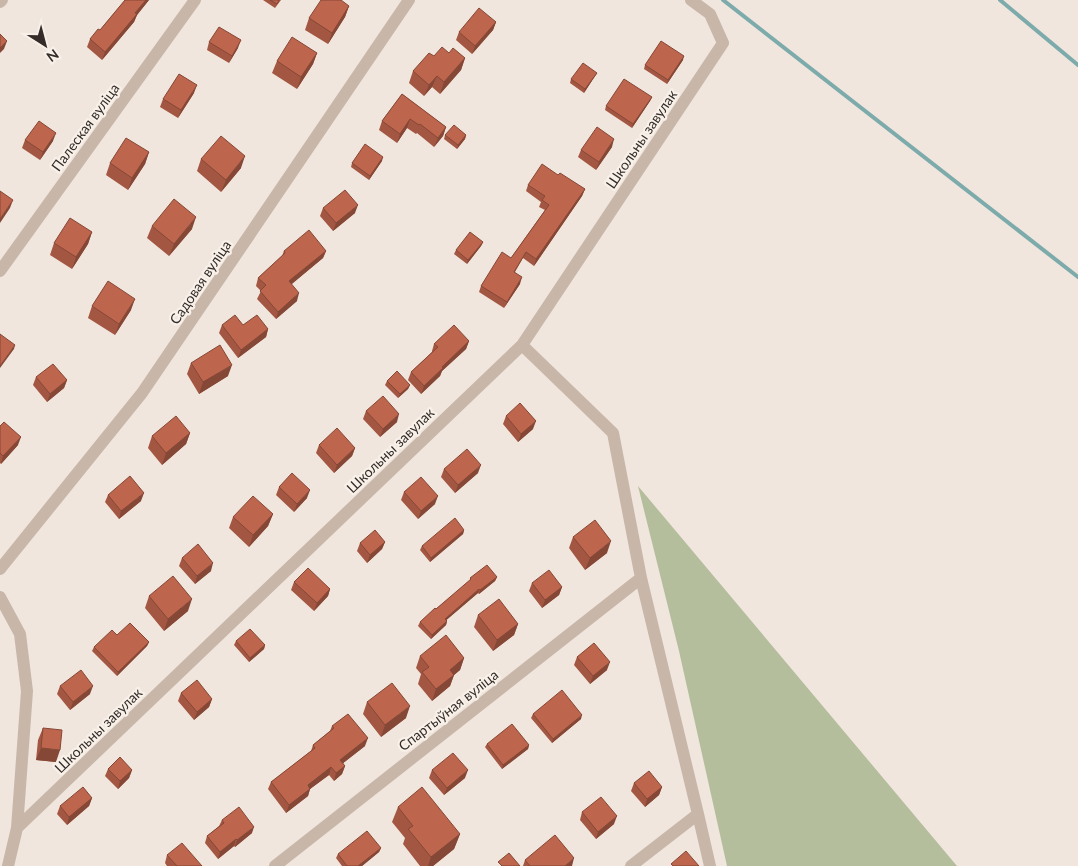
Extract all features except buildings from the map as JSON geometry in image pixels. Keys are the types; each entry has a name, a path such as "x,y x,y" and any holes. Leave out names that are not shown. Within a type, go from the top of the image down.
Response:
{"street":[{"name":"Палеская вуліца","path":"0,271 195,0"},
{"name":"Садовая вуліца","path":"0,569 142,393 409,0"},
{"name":"Школьны завулак","path":"17,828 522,345 722,43 710,14 691,0"},
{"path":"522,345 613,433 641,578 710,866"},
{"name":"Спартыўная вуліца","path":"275,866 641,578"},
{"path":"0,597 20,634 27,691 17,828 8,866"},
{"path":"630,866 698,814"}],"green space":[{"path":"638,486 957,866 727,866 679,651"}],"waterway":[{"path":"723,0 1078,277"},
{"path":"1000,0 1078,65"}]}
